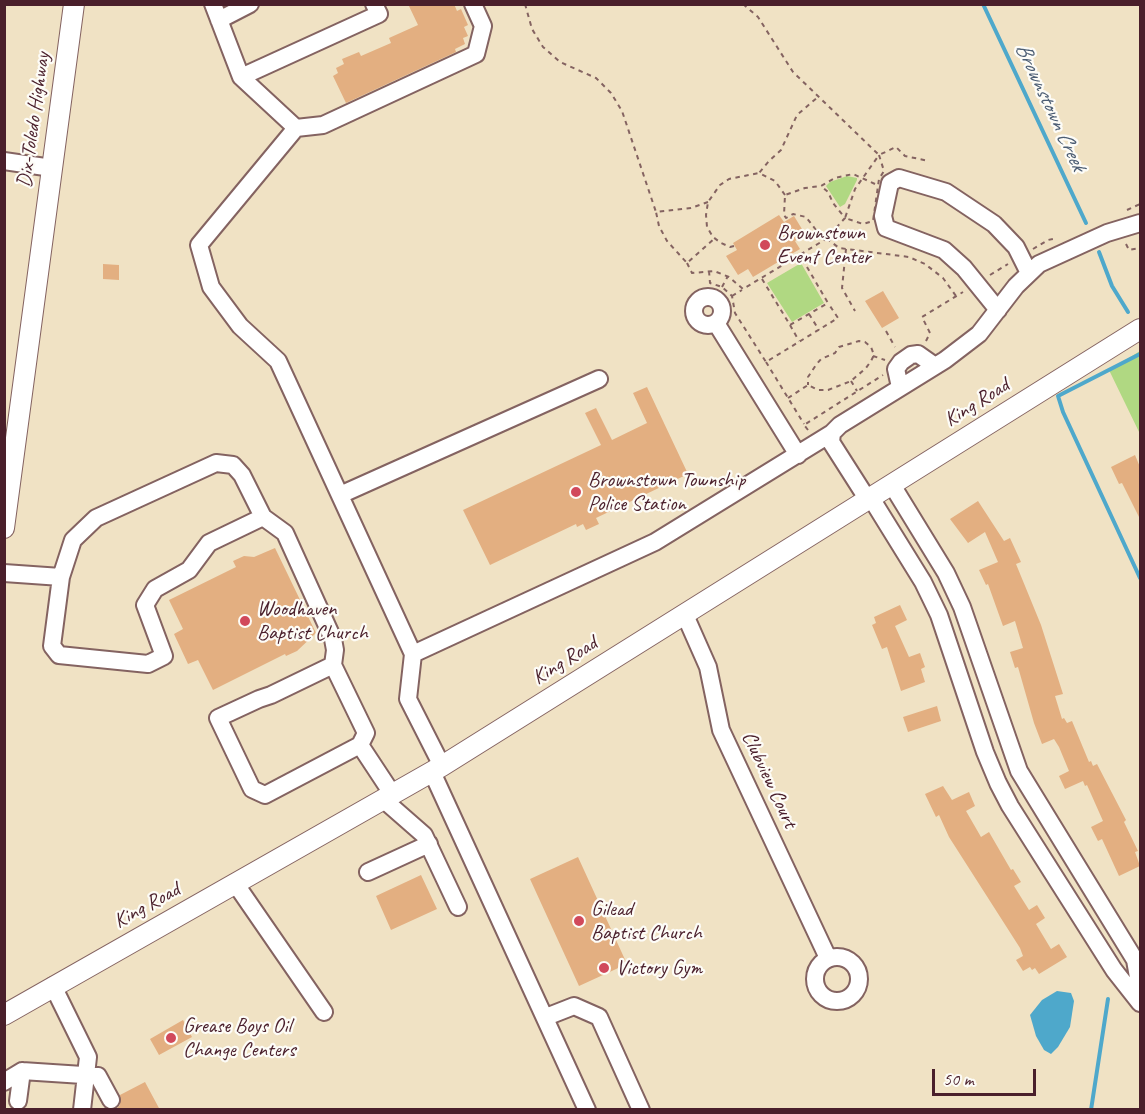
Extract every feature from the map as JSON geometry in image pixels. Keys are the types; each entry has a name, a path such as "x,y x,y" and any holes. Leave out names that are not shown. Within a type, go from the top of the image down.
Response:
{"main road":[{"name":"Dix-Toledo Highway","path":"4,528 74,4"},
{"name":"King Road","path":"4,1015 437,769 1140,329"}],"street":[{"path":"250,4 216,12 241,77 296,128"},
{"path":"241,77 379,14 375,4"},
{"path":"472,4 483,26 476,54 323,125 296,128 199,245 211,287 240,326 278,361 413,654 408,699 587,1110"},
{"path":"4,161 52,168"},
{"path":"998,310 964,268 944,250 886,228 883,216 890,183 899,178 946,192 994,224 1016,247 1029,273"},
{"path":"413,654 655,542 798,455 832,433 840,425 935,366 979,334 1016,286 1039,264 1052,256 1107,233 1140,223"},
{"path":"716,323 798,455"},
{"path":"340,495 599,379"},
{"path":"832,433 831,442 923,582 939,615 998,783 1114,970 1140,1004"},
{"path":"263,517 209,543 189,570 155,588 145,605 164,656 148,664 59,655 52,646 61,577 73,540 96,518 216,463 232,465 242,475 263,517 285,533 333,639 335,650 333,664 366,733 360,744 265,795 252,789 218,718 333,664"},
{"path":"892,484 946,573 962,607 1019,771 1055,832 1138,959 1140,989"},
{"path":"4,573 61,577"},
{"path":"939,615 962,607"},
{"name":"Clubview Court","path":"685,615 708,668 721,730 828,958"},
{"path":"979,732 1002,726"},
{"path":"360,744 388,797 424,835 458,907"},
{"path":"1035,845 1055,832"},
{"path":"368,872 429,844"},
{"path":"236,883 324,1012"},
{"path":"1114,970 1138,959"},
{"path":"53,986 88,1057 82,1110"},
{"path":"546,1017 574,1006 598,1017 641,1110"},
{"path":"18,1101 22,1071"},
{"path":"4,1082 22,1071 98,1076 111,1100"}],"path":[{"path":"525,4 532,29 543,47 560,62 596,78 611,93 622,111 659,226 667,241 687,263 692,273 714,271 728,276 743,289"},
{"path":"743,4 758,17 794,72 879,155 884,171 879,179 873,221 863,224 844,218 828,192 821,186"},
{"path":"759,173 781,150 797,115 819,96"},
{"path":"732,296 826,239 844,218 855,189 879,155 896,147 905,156 928,161"},
{"path":"734,246 730,247 715,238 707,228 708,202 720,185 729,178 759,173 775,181 785,195 784,215 786,218 793,214 806,217 826,239 839,248 909,257 925,264 943,278 956,296"},
{"path":"785,195 805,188 821,186 845,175 853,174 878,184"},
{"path":"656,212 682,210 708,202"},
{"path":"687,263 715,238"},
{"path":"846,249 842,288 855,311"},
{"path":"766,363 838,318 800,255"},
{"path":"983,280 1012,261"},
{"path":"709,271 710,283 722,286 732,296 735,313 816,443"},
{"path":"722,286 728,276"},
{"path":"762,278 800,342"},
{"path":"924,347 930,333 922,317 968,289"},
{"path":"790,325 828,303"},
{"path":"809,314 819,330"},
{"path":"886,331 898,352"},
{"path":"788,398 808,385 810,373 821,359 834,353 839,347 859,341 868,343 873,351 873,356 866,368 851,381 828,390 818,390 808,385"},
{"path":"873,356 891,361"},
{"path":"804,425 889,370"},
{"path":"851,381 857,391"}],"green space":[{"path":"847,176 857,178 857,180 845,204 840,207 826,186 830,182"},
{"path":"801,263 824,303 792,322 767,283"},
{"path":"1140,351 1140,434 1109,370"}],"water":[{"path":"1057,991 1071,993 1074,1001 1070,1027 1051,1054 1044,1050 1036,1036 1030,1015 1042,1000"}],"building":[{"path":"408,4 454,4 457,11 461,9 468,25 464,27 468,36 463,38 465,44 455,49 456,52 346,103 333,76 338,73 336,68 344,64 342,59 359,52 361,56 391,43 389,38 418,25"},
{"name":"Brownstown Event Center","path":"779,215 784,222 794,216 805,234 795,241 800,249 753,277 748,269 738,275 726,256 737,250 733,243"},
{"path":"103,264 119,265 119,280 103,279"},
{"path":"883,291 899,318 882,328 865,301"},
{"name":"Brownstown Township Police Station","path":"647,387 688,474 596,518 599,524 586,530 583,524 577,527 576,524 490,565 463,510 601,445 585,413 596,408 612,440 647,423 633,393"},
{"path":"1135,455 1140,467 1140,519 1122,483 1119,484 1111,467"},
{"path":"978,501 1004,541 1010,538 1021,562 1016,564 1041,625 1063,694 1055,696 1062,719 1064,718 1067,723 1072,721 1089,762 1091,761 1093,766 1097,764 1126,820 1124,822 1138,851 1135,852 1140,866 1119,876 1102,839 1098,841 1091,827 1103,821 1087,785 1085,786 1083,781 1065,789 1059,776 1069,771 1059,747 1054,739 1042,744 1018,667 1015,668 1010,652 1023,648 1015,621 1003,626 988,584 986,585 979,570 998,562 985,532 968,543 950,519"},
{"name":"Woodhaven Baptist Church","path":"275,548 316,633 297,651 286,656 285,654 213,690 198,660 188,664 174,634 183,629 169,600 236,567 233,561 244,556 254,557"},
{"path":"900,605 907,620 895,626 909,657 920,653 925,667 921,669 925,682 901,691 887,647 882,649 872,625 876,623 874,617"},
{"path":"937,706 941,721 908,732 903,717"},
{"path":"943,786 952,800 969,792 975,806 966,811 981,837 989,832 1011,870 1013,869 1021,882 1014,886 1029,910 1037,905 1045,918 1036,924 1051,949 1059,944 1067,957 1039,974 1035,968 1032,970 1030,967 1023,971 1016,960 1023,956 1020,948 949,837 939,815 936,817 925,794"},
{"name":"Gilead Baptist Church","path":"578,857 627,964 579,986 530,879"},
{"path":"421,875 437,909 391,930 376,896"},
{"name":"Grease Boys Oil Change Centers","path":"183,1020 192,1037 159,1055 150,1039"},
{"path":"145,1082 160,1110 115,1110 120,1105 120,1095"}],"waterway":[{"name":"Brownstown Creek","path":"983,4 1086,223"},
{"name":"Brownstown Creek","path":"1099,252 1112,286 1128,312"},
{"path":"1140,354 1058,396 1063,412 1140,578"},
{"path":"1091,1110 1108,999"}],"place":[{"name":"Brownstown Event Center","path":"765,245"},
{"name":"Brownstown Township Police Station","path":"576,492"},
{"name":"Woodhaven Baptist Church","path":"245,621"},
{"name":"Gilead Baptist Church","path":"579,921"},
{"name":"Victory Gym","path":"604,968"},
{"name":"Grease Boys Oil Change Centers","path":"171,1038"}]}
